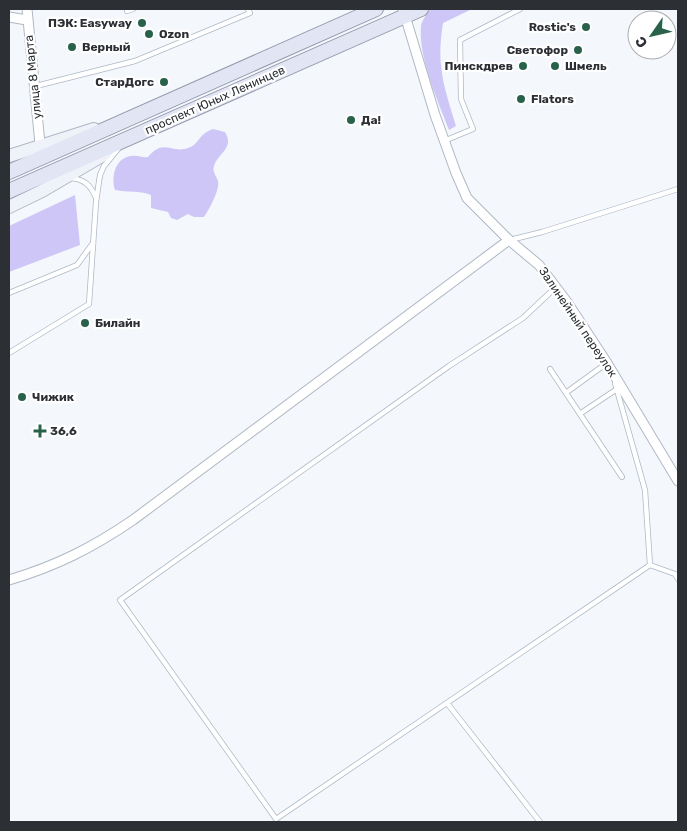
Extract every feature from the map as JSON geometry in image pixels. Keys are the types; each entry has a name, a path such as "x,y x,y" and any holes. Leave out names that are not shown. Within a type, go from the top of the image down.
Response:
{"main road":[{"name":"проспект Юных Ленинцев","path":"9,172 376,9"},
{"name":"проспект Юных Ленинцев","path":"9,191 126,140 404,13 421,9"},
{"path":"9,156 40,144 120,122"},
{"path":"9,206 61,180 126,140"}],"street":[{"name":"улица 8 Марта","path":"27,9 36,86 40,144"},
{"name":"Залинейный переулок","path":"404,13 444,141 467,198 509,240 539,265 556,287 607,363 678,481"},
{"path":"9,17 27,20"},
{"path":"9,580 60,562 97,544 126,525 509,240"}],"lane":[{"path":"127,11 133,9"},
{"path":"36,86 135,61 250,13 248,9"},
{"path":"444,141 473,130 461,99 460,40 520,9"},
{"path":"9,353 89,304 96,199 104,166 126,140"},
{"path":"61,180 78,178 92,189 96,199"},
{"path":"509,240 542,232 678,189"},
{"path":"9,294 78,265 93,243"},
{"path":"556,287 523,318 449,366 120,600 276,819 650,565"},
{"path":"567,392 607,363"},
{"path":"550,369 622,477"},
{"path":"612,372 645,490 650,565"},
{"path":"581,413 616,389"},
{"path":"650,565 675,574 678,579"},
{"path":"447,703 540,822"}],"shaded area":[{"path":"430,9 472,9 443,23 440,52 442,76 456,126 449,130 430,79 423,51 421,26 423,19"},
{"path":"213,129 225,132 228,142 214,166 218,185 216,194 204,217 194,217 188,214 177,220 171,218 168,212 151,208 151,195 115,190 114,172 120,161 124,158 130,156 148,157 154,151 163,147 182,149 192,147 204,134"},
{"path":"75,195 80,245 9,272 9,226"}],"place":[{"name":"ПЭК: Easyway","path":"142,23"},
{"name":"Rostic's","path":"586,27"},
{"name":"Ozon","path":"149,34"},
{"name":"Верный","path":"72,47"},
{"name":"Светофор","path":"578,50"},
{"name":"Пинскдрев","path":"523,66"},
{"name":"Шмель","path":"555,66"},
{"name":"СтарДогс","path":"164,82"},
{"name":"Flators","path":"521,99"},
{"name":"Да!","path":"351,120"},
{"name":"Билайн","path":"85,323"},
{"name":"Чижик","path":"22,397"},
{"name":"36,6","path":"40,431"}]}
